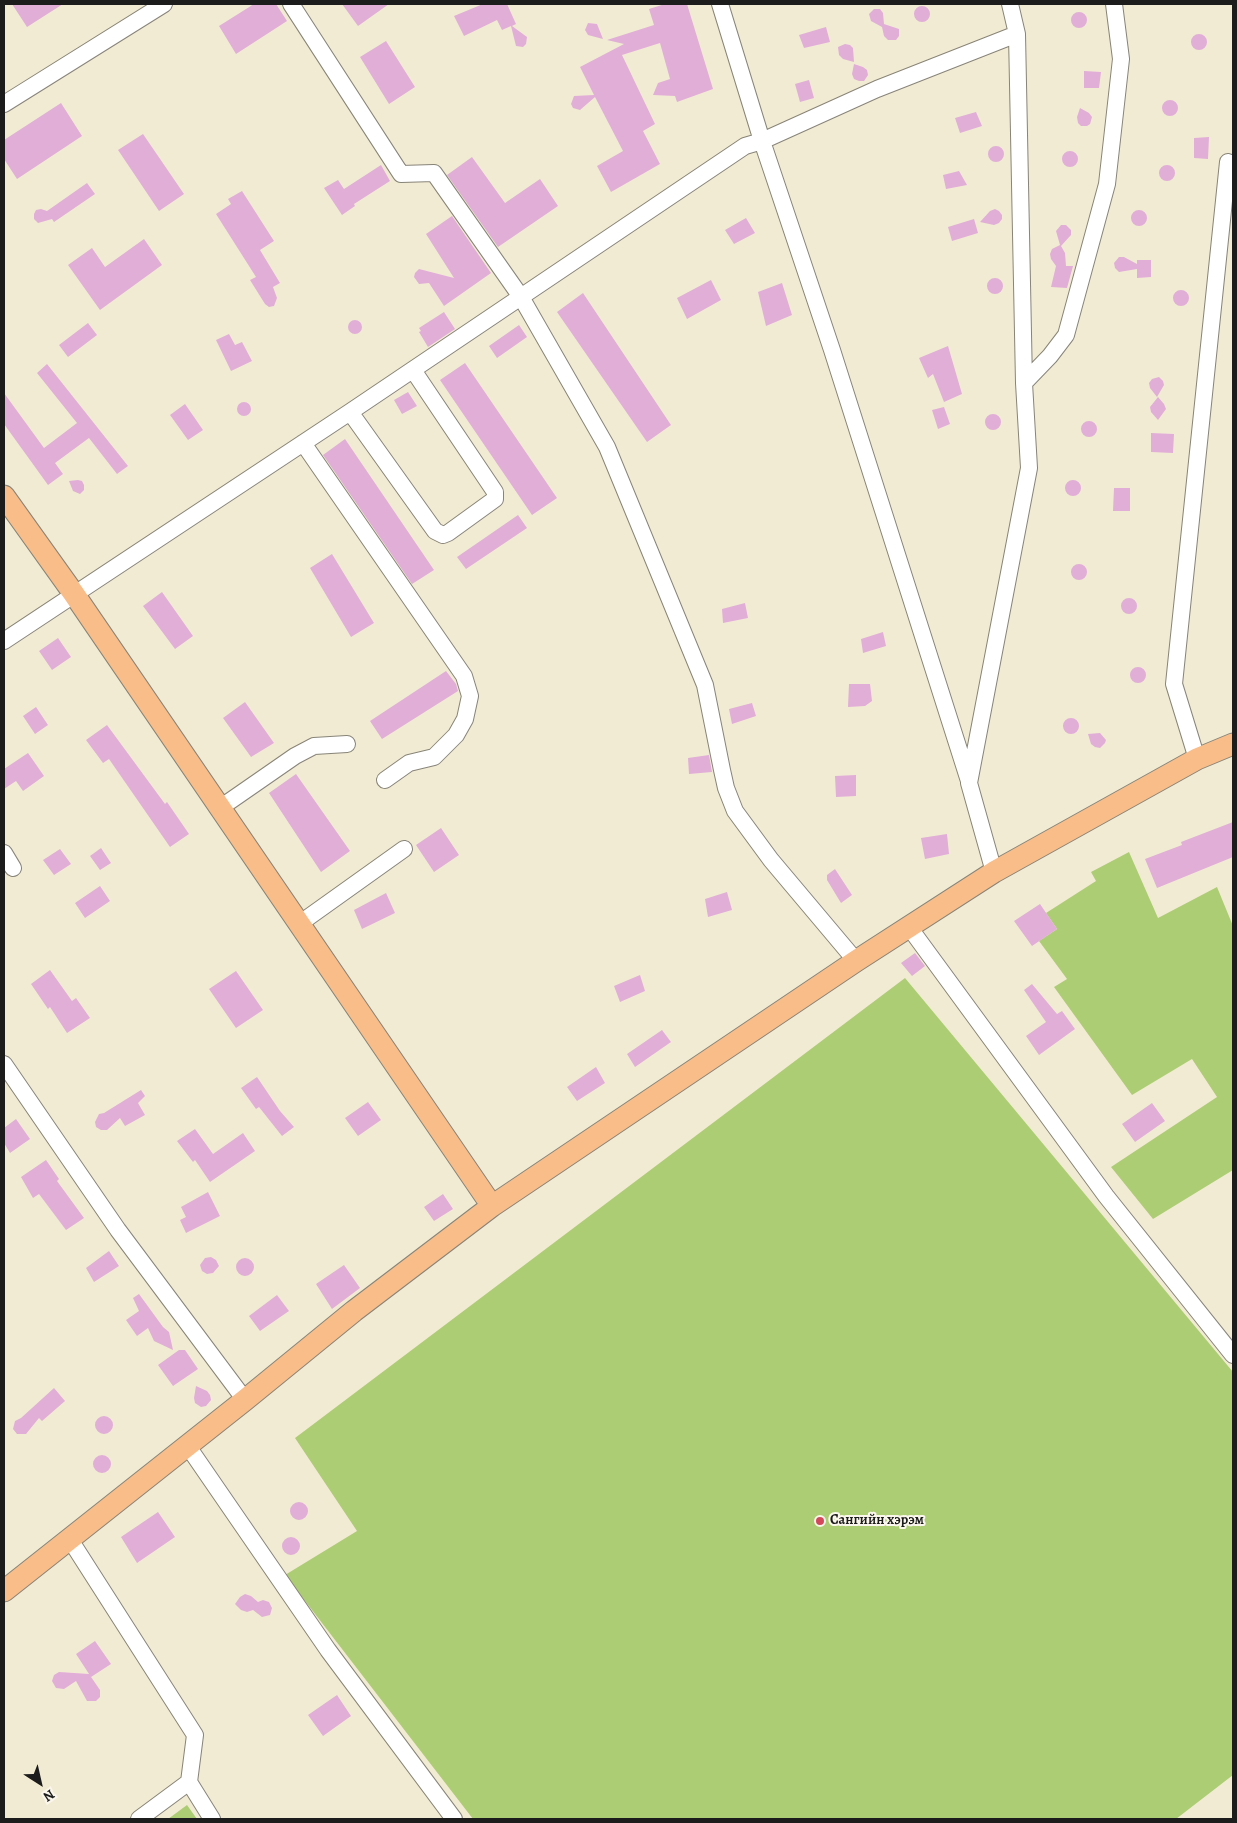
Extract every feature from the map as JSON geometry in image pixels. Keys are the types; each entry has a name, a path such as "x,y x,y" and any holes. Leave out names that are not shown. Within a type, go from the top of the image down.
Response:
{"main road":[{"path":"4,496 74,594 492,1206"},
{"path":"4,1591 354,1311 492,1206 856,961 994,872 1197,759 1233,744"}],"street":[{"path":"4,104 164,4"},
{"path":"291,4 401,174 434,173 521,297 607,447 705,685 726,788 735,811 771,860 856,961"},
{"path":"720,4 969,783 994,872"},
{"path":"969,783 1028,468 1024,384 1017,34 1010,4"},
{"path":"1024,384 1050,356 1066,335 1107,184 1121,58 1114,4"},
{"path":"4,641 413,370 745,146 877,89 1017,34"},
{"path":"1197,759 1174,684 1228,162"},
{"path":"350,412 435,531 443,535 448,533 495,499 495,492 413,370"},
{"path":"303,443 464,676 470,696 465,718 456,735 434,757 409,764 385,780"},
{"path":"220,808 295,756 314,746 347,744"},
{"path":"299,924 404,849"},
{"path":"4,853 13,868"},
{"path":"910,927 1106,1196 1233,1354"},
{"path":"4,1064 118,1230 245,1400"},
{"path":"187,1445 328,1650 454,1819"},
{"path":"69,1538 195,1735 189,1782 212,1819"},
{"path":"139,1819 189,1782"}],"green space":[{"path":"1129,852 1158,918 1217,887 1233,926 1233,1170 1153,1219 1111,1167 1217,1097 1192,1059 1132,1095 1054,987 1067,979 1039,941 1057,929 1046,913 1096,881 1091,872"},
{"path":"905,978 1233,1372 1233,1775 1176,1819 473,1819 285,1575 357,1531 295,1438"},
{"path":"187,1805 197,1819 168,1819"}],"building":[{"path":"12,4 63,4 27,27"},
{"path":"254,4 276,4 287,21 236,54 219,26"},
{"path":"342,4 389,4 358,26"},
{"path":"483,4 507,4 516,24 512,26 527,37 526,44 523,47 516,46 511,26 502,30 497,20 464,36 454,16"},
{"path":"665,4 687,4 713,89 677,102 675,96 653,95 658,83 670,79 660,43 622,55 655,124 643,131 660,164 611,192 597,166 623,151 595,97 580,110 573,108 571,104 574,96 594,95 580,67 624,44 607,40 654,25 649,9"},
{"path":"922,6 930,14 922,22 914,14"},
{"path":"874,9 880,9 883,13 884,24 899,29 899,36 896,40 888,40 884,36 882,27 871,21 869,14"},
{"path":"1079,12 1087,20 1079,28 1071,20"},
{"path":"588,23 597,24 603,39 588,35 585,30"},
{"path":"826,27 830,42 804,48 799,35"},
{"path":"1199,34 1207,42 1199,50 1191,42"},
{"path":"386,41 415,87 389,104 360,57"},
{"path":"845,44 853,48 854,62 843,59 839,55 838,47"},
{"path":"854,64 867,70 868,75 864,81 854,79 852,74"},
{"path":"1084,71 1101,72 1099,88 1084,88"},
{"path":"809,80 814,98 800,102 795,84"},
{"path":"1170,100 1178,108 1170,116 1162,108"},
{"path":"61,103 82,136 17,179 4,159 4,140"},
{"path":"1080,108 1092,117 1090,124 1087,126 1081,126 1078,123 1077,117"},
{"path":"976,112 982,126 960,133 955,118"},
{"path":"143,134 184,194 159,211 118,150"},
{"path":"1209,137 1208,159 1194,158 1194,138"},
{"path":"996,146 1004,154 996,162 988,154"},
{"path":"1070,151 1078,159 1070,167 1062,159"},
{"path":"472,157 505,203 540,179 558,206 498,247 447,175"},
{"path":"381,165 390,181 354,204 355,206 342,215 324,188 338,180 344,189"},
{"path":"1167,165 1175,173 1167,181 1159,173"},
{"path":"959,171 967,185 946,189 943,175"},
{"path":"87,183 95,194 54,222 52,219 38,223 34,219 36,210 47,211"},
{"path":"242,191 274,241 260,250 280,283 273,287 277,298 274,306 269,307 265,304 250,280 256,277 216,214 231,204 228,199"},
{"path":"995,209 1002,215 999,223 994,225 980,222 990,211"},
{"path":"1139,210 1147,218 1139,226 1131,218"},
{"path":"452,216 491,273 444,306 429,283 419,284 414,277 419,269 454,278 426,234"},
{"path":"746,218 755,233 734,244 725,230"},
{"path":"974,219 978,233 952,241 948,227"},
{"path":"1061,225 1066,225 1071,230 1071,235 1061,246 1065,253 1066,266 1073,266 1067,288 1051,287 1056,266 1050,254 1052,249 1060,245 1056,231"},
{"path":"144,239 162,265 100,310 68,265 92,248 105,267"},
{"path":"1119,257 1124,257 1137,264 1137,260 1151,260 1151,277 1137,278 1137,269 1119,272 1115,268 1114,263"},
{"path":"995,278 1003,286 995,294 987,286"},
{"path":"711,280 721,300 687,319 677,298"},
{"path":"782,283 792,315 766,326 758,292"},
{"path":"1181,290 1189,298 1181,306 1173,298"},
{"path":"583,293 671,425 647,442 557,312"},
{"path":"444,312 455,329 428,347 419,332 421,331 419,328"},
{"path":"355,320 360,322 362,327 360,332 355,334 350,332 348,327 350,322"},
{"path":"88,323 97,335 68,357 59,345"},
{"path":"519,325 527,337 497,358 489,346"},
{"path":"229,334 235,345 242,342 252,361 231,371 216,340"},
{"path":"948,346 962,394 944,402 933,374 928,378 919,358"},
{"path":"465,363 557,498 532,515 440,380"},
{"path":"47,364 128,466 117,474 89,438 55,463 63,474 48,485 4,424 4,393 44,448 77,423 37,373"},
{"path":"1159,377 1164,385 1157,397 1150,388 1149,383 1152,379"},
{"path":"408,392 417,406 402,414 394,400"},
{"path":"1158,397 1166,409 1158,420 1151,412 1150,407"},
{"path":"244,402 249,404 251,409 249,414 244,416 239,414 237,409 239,404"},
{"path":"185,404 203,430 188,440 170,415"},
{"path":"944,407 950,424 938,429 932,410"},
{"path":"993,414 1001,422 993,430 985,422"},
{"path":"1089,421 1097,429 1089,437 1081,429"},
{"path":"1151,433 1174,434 1173,453 1151,452"},
{"path":"345,439 434,570 412,584 323,455"},
{"path":"1073,480 1081,488 1073,496 1065,488"},
{"path":"69,481 82,481 84,485 84,490 80,494 73,491"},
{"path":"1114,488 1130,488 1130,511 1113,511"},
{"path":"518,515 527,528 466,569 457,557"},
{"path":"332,554 374,623 351,637 310,568"},
{"path":"1079,564 1087,572 1079,580 1071,572"},
{"path":"162,592 193,636 175,649 143,606"},
{"path":"1129,598 1137,606 1129,614 1121,606"},
{"path":"745,603 748,618 723,623 722,609"},
{"path":"883,632 886,646 863,653 861,639"},
{"path":"58,638 71,657 52,670 39,651"},
{"path":"1138,667 1146,675 1138,683 1130,675"},
{"path":"446,671 456,684 458,691 382,739 370,721"},
{"path":"849,684 870,684 872,701 865,706 848,707"},
{"path":"245,702 274,743 251,757 223,718"},
{"path":"752,703 756,716 732,724 729,709"},
{"path":"36,707 48,725 35,734 23,716"},
{"path":"1071,718 1079,726 1071,734 1063,726"},
{"path":"107,725 165,804 167,802 189,834 170,847 109,759 103,763 86,740"},
{"path":"1100,733 1106,740 1100,748 1091,744 1088,734"},
{"path":"28,753 44,776 23,791 16,781 4,789 4,769"},
{"path":"709,755 712,772 689,774 688,758"},
{"path":"296,774 350,851 321,872 269,793"},
{"path":"856,775 856,796 836,797 835,776"},
{"path":"1233,822 1233,857 1157,888 1145,859 1182,845 1181,842"},
{"path":"441,828 459,855 434,872 416,845"},
{"path":"947,834 949,854 925,859 921,838"},
{"path":"101,848 111,863 100,870 90,856"},
{"path":"60,849 71,864 54,875 43,860"},
{"path":"835,869 852,895 841,903 827,880 827,875"},
{"path":"100,886 110,901 85,918 75,903"},
{"path":"727,892 732,910 708,917 705,899"},
{"path":"386,893 395,913 362,929 354,910"},
{"path":"1040,904 1057,929 1032,946 1014,921"},
{"path":"915,953 925,966 912,976 901,963"},
{"path":"50,970 72,1001 76,998 90,1018 67,1033 50,1007 48,1009 31,984"},
{"path":"236,971 263,1010 236,1028 209,989"},
{"path":"640,975 645,991 620,1002 614,986"},
{"path":"1032,984 1057,1014 1062,1011 1075,1029 1039,1055 1026,1036 1046,1022 1024,990"},
{"path":"662,1030 671,1042 635,1067 627,1054"},
{"path":"596,1067 605,1083 577,1101 567,1087"},
{"path":"257,1077 280,1111 294,1127 282,1136 259,1107 256,1109 241,1088"},
{"path":"141,1090 145,1096 138,1103 145,1115 125,1126 120,1118 107,1130 101,1130 96,1127 95,1122 99,1114 104,1113"},
{"path":"368,1102 381,1120 358,1136 345,1118"},
{"path":"1152,1103 1165,1121 1135,1142 1122,1124"},
{"path":"16,1119 30,1139 10,1153 4,1143 4,1128"},
{"path":"195,1129 213,1154 243,1133 255,1151 210,1182 195,1160 193,1162 177,1141"},
{"path":"46,1160 59,1179 57,1181 84,1218 66,1230 39,1194 33,1198 21,1177"},
{"path":"208,1192 220,1216 186,1233 180,1220 186,1217 181,1207"},
{"path":"443,1194 453,1209 434,1221 424,1207"},
{"path":"109,1251 119,1266 94,1282 86,1268"},
{"path":"211,1257 216,1260 219,1266 213,1273 207,1274 202,1271 200,1265 205,1258"},
{"path":"245,1258 251,1261 254,1267 251,1273 245,1276 239,1273 236,1267 239,1261"},
{"path":"344,1265 360,1288 332,1309 316,1284"},
{"path":"139,1294 163,1327 169,1332 173,1350 154,1341 148,1328 137,1336 126,1320 139,1311 133,1298"},
{"path":"277,1295 289,1311 260,1331 249,1316"},
{"path":"179,1350 185,1350 198,1369 173,1386 158,1365"},
{"path":"196,1386 207,1391 210,1395 211,1400 206,1406 201,1407 195,1403"},
{"path":"54,1388 65,1401 42,1421 39,1418 26,1434 17,1434 13,1429 15,1421 21,1418"},
{"path":"104,1416 110,1419 113,1425 110,1431 104,1434 98,1431 95,1425 98,1419"},
{"path":"102,1455 108,1458 111,1464 108,1470 102,1473 96,1470 93,1464 96,1458"},
{"path":"299,1502 305,1505 308,1511 305,1517 299,1520 293,1517 290,1511 293,1505"},
{"path":"158,1512 175,1537 137,1563 121,1537"},
{"path":"291,1537 297,1540 300,1546 297,1552 291,1555 285,1552 282,1546 285,1540"},
{"path":"245,1594 258,1602 263,1600 269,1602 272,1608 270,1615 262,1617 253,1610 247,1612 241,1610 235,1604"},
{"path":"95,1641 111,1664 91,1677 76,1654"},
{"path":"59,1672 89,1674 100,1690 100,1697 96,1701 87,1701 76,1681 64,1689 56,1688 52,1681 54,1675"},
{"path":"337,1695 351,1716 323,1736 308,1715"}],"place":[{"name":"Сангийн хэрэм","path":"820,1521"}]}
